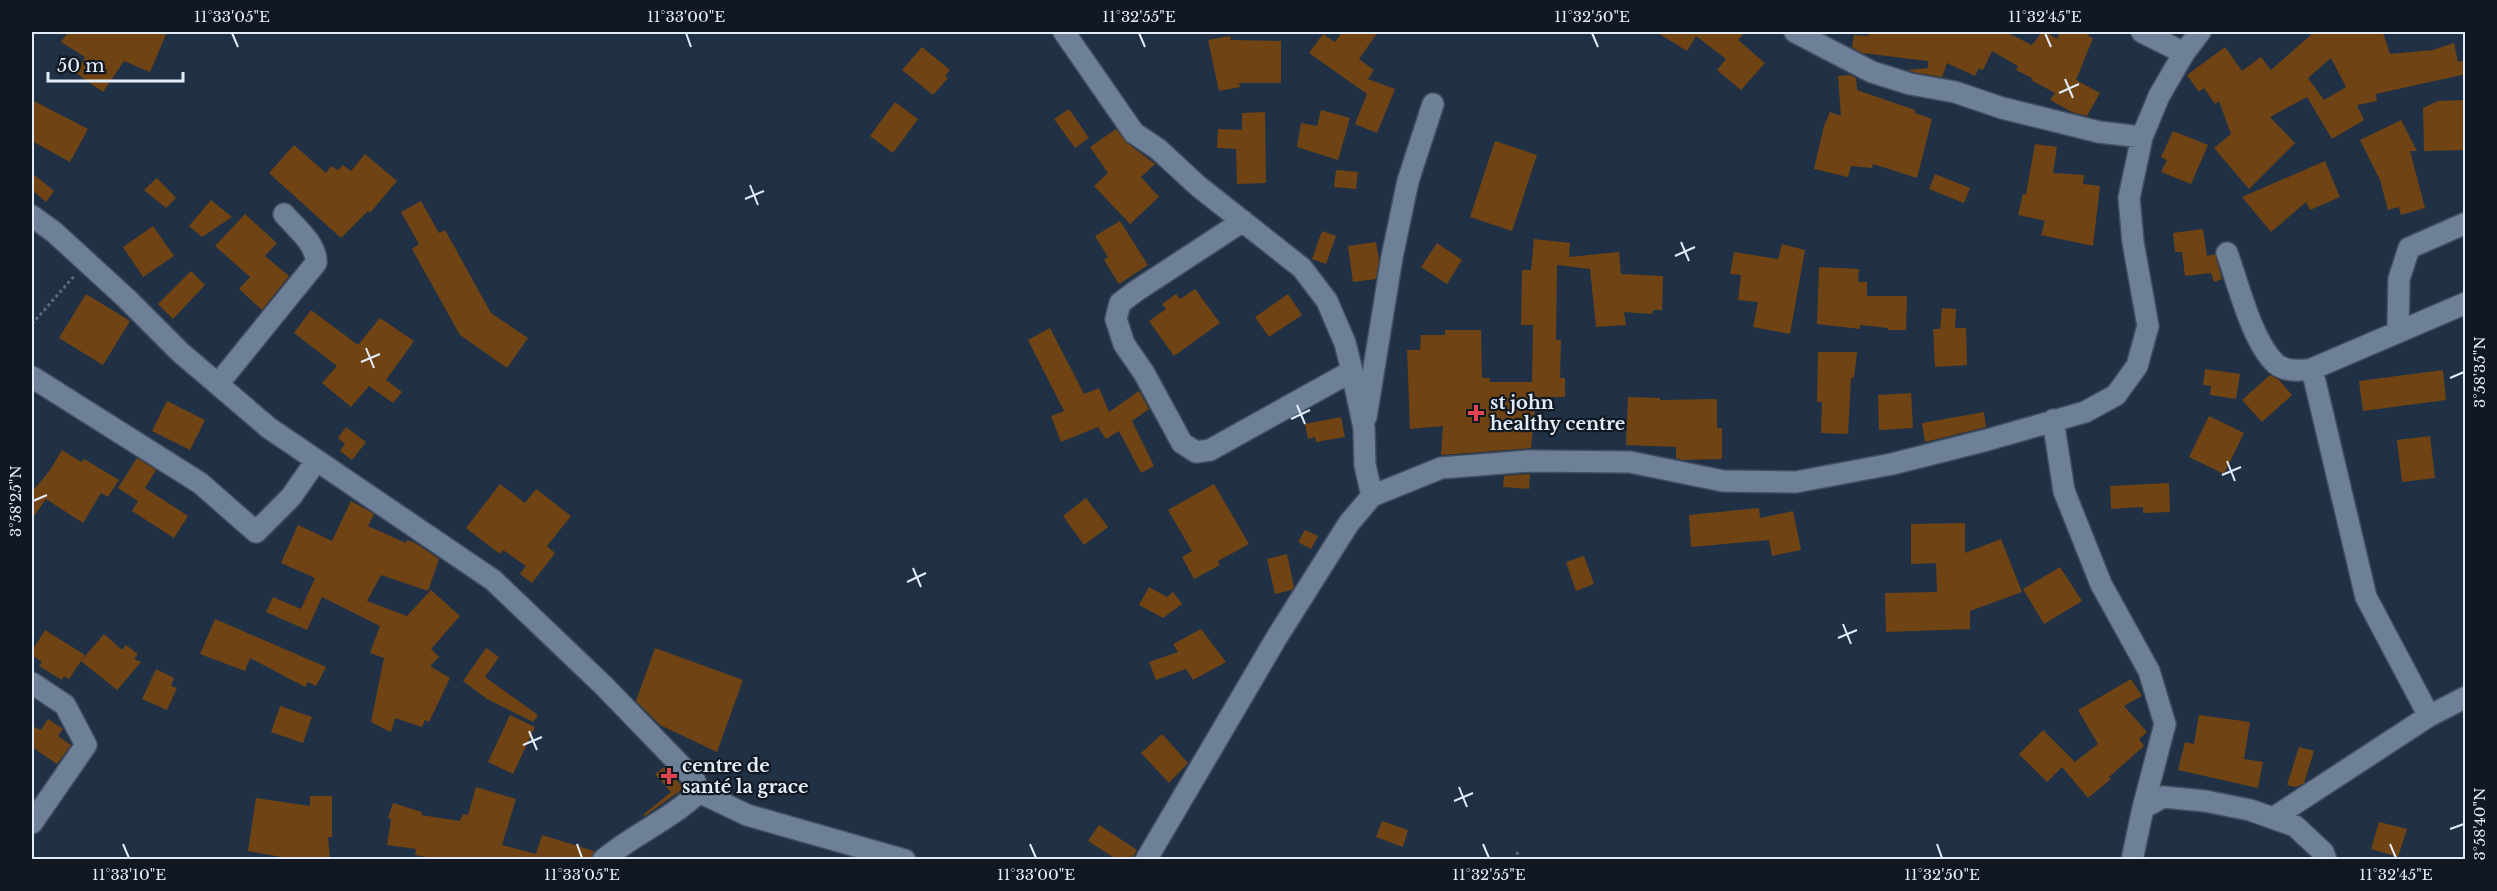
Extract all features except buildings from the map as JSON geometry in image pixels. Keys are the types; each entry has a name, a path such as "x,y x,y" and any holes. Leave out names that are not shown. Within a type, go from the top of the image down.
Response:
{"street":[{"path":"1064,32 1134,133 1158,149 1198,186 1302,268 1328,301 1345,343 1352,371 1364,428 1365,465 1372,496"},
{"path":"1795,32 1872,72 1910,84 1954,92 2002,108 2099,132 2142,137"},
{"path":"2142,32 2184,53"},
{"path":"1146,860 1277,637 1349,523 1372,496 1441,468 1529,462 1629,462 1723,481 1796,482 1892,464 1987,440 2085,412 2116,395 2137,366 2148,327 2133,242 2128,198 2142,137 2159,96 2184,53 2200,32"},
{"path":"1364,428 1398,224 1408,181 1433,104"},
{"path":"219,384 316,263 317,254 284,214"},
{"path":"32,216 54,232 126,298 180,352 269,428 493,579 604,686 694,779 699,792 747,815 905,860"},
{"path":"1243,222 1120,303 1116,319 1124,344 1144,373 1182,443 1196,452 1210,450 1352,371"},
{"path":"2398,332 2399,279 2409,249 2466,223"},
{"path":"2227,252 2256,336 2277,364 2296,372 2312,369 2466,303"},
{"path":"2312,369 2366,597 2429,716"},
{"path":"32,377 200,483 256,532 291,497 316,461"},
{"path":"2053,420 2064,490 2101,584 2149,671 2164,724 2132,860"},
{"path":"32,683 65,705 86,745 32,823"},
{"path":"2273,818 2429,716 2466,697"},
{"path":"603,860 625,842 671,816 699,792"},
{"path":"2144,808 2163,796 2239,807 2295,826 2323,852 2326,860"}],"path":[{"path":"32,324 86,263"},
{"path":"1514,860 1518,852"}],"place":[{"name":"st john healthy centre","path":"1476,413"},
{"name":"centre de santé la grace","path":"669,776"}]}
